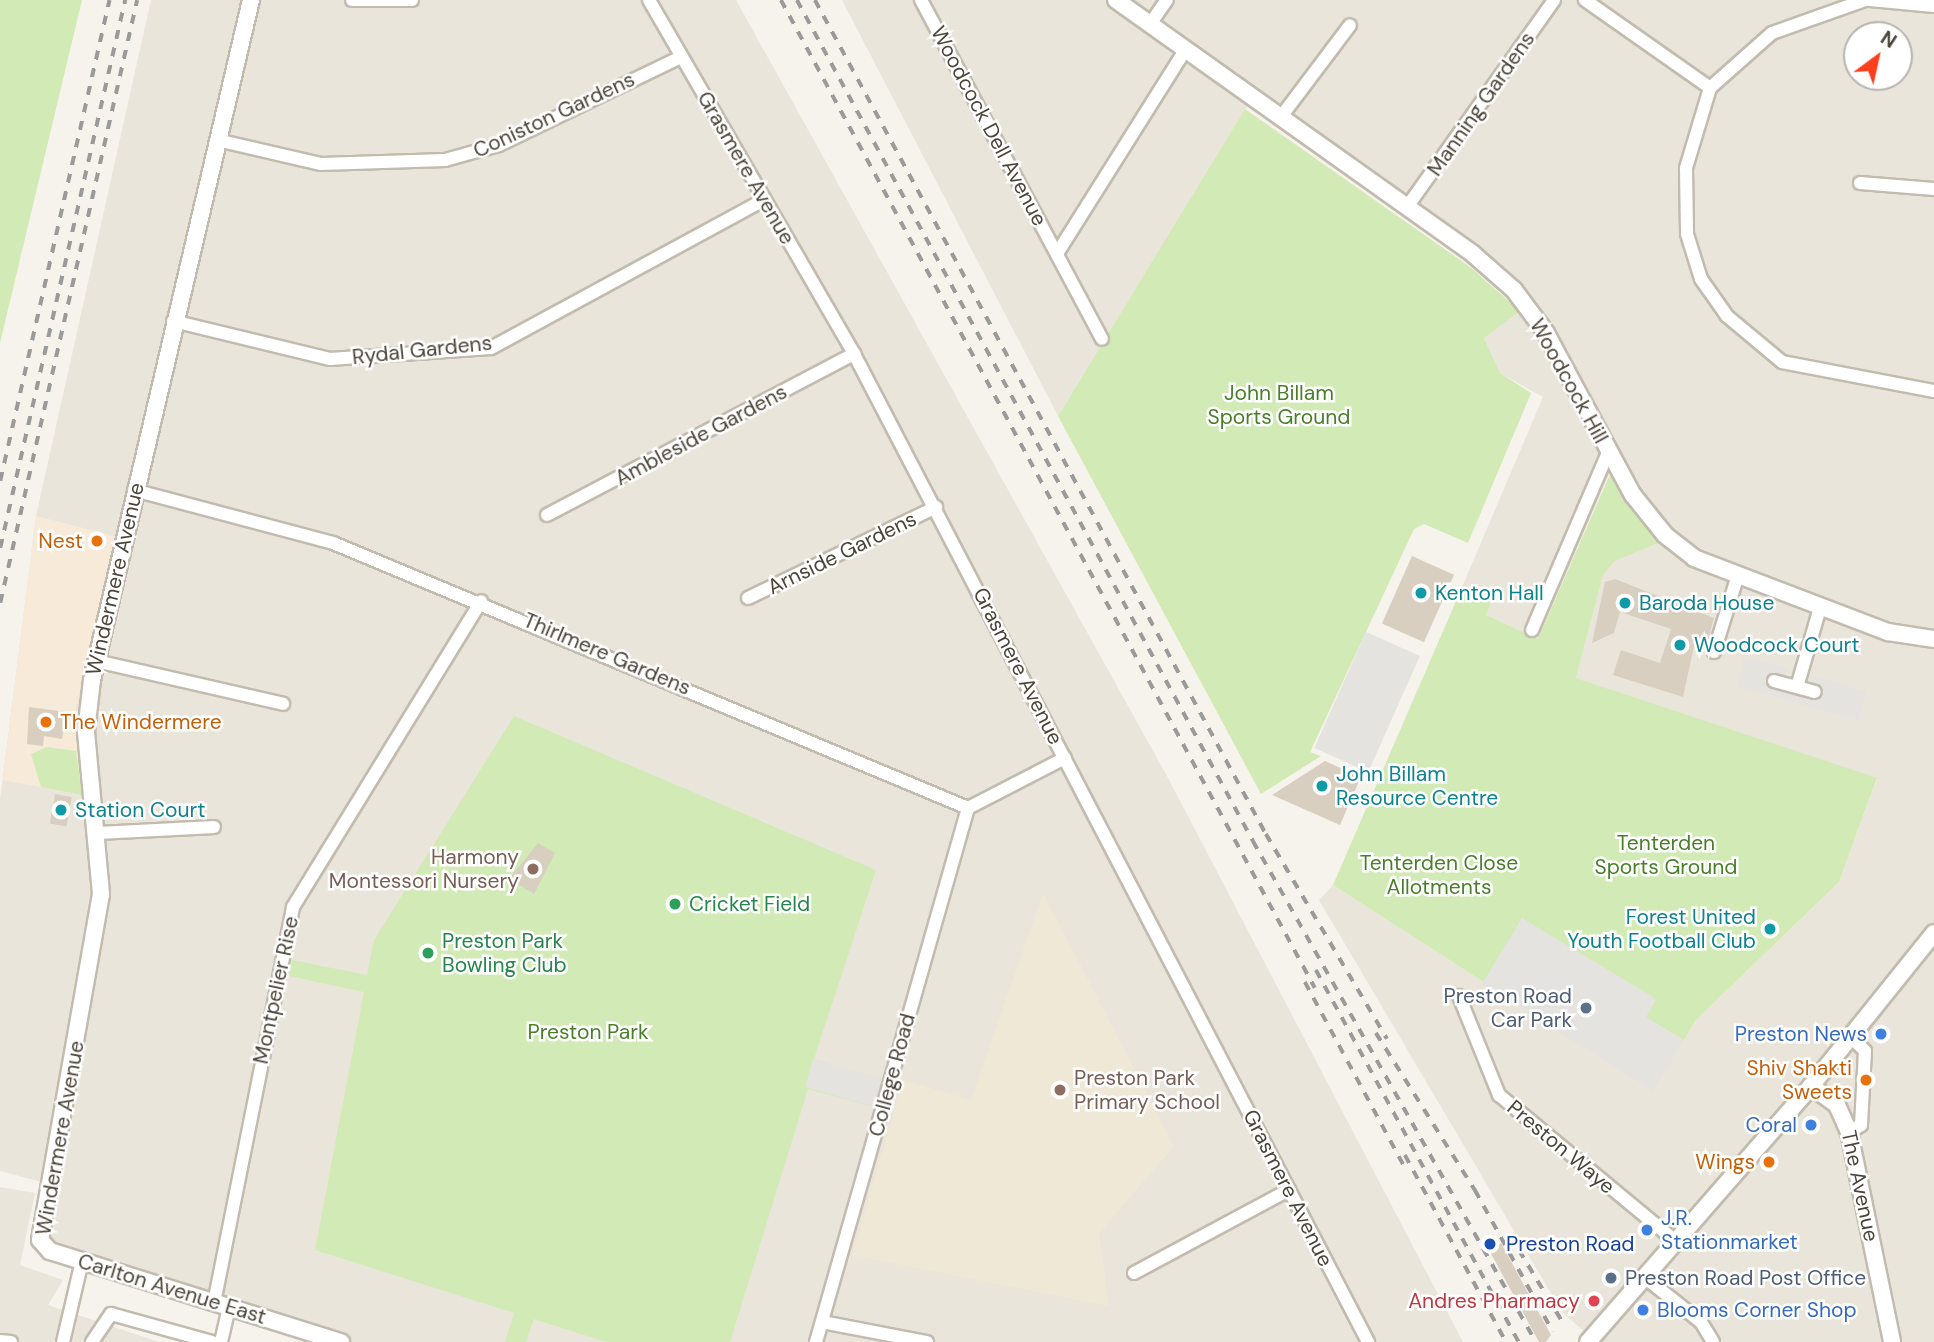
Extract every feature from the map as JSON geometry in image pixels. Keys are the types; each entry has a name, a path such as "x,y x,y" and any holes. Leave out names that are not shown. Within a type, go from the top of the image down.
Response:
{"street":[{"name":"Windermere Avenue","path":"44,1248 40,1235 98,927 99,833 86,732 96,661 173,321 251,0"},
{"path":"352,0 412,0"},
{"name":"Grasmere Avenue","path":"649,0 854,354 936,507 1368,1342"},
{"name":"Woodcock Dell Avenue","path":"921,0 1058,252 1102,340"},
{"name":"Woodcock Hill","path":"1116,0 1407,207 1514,290 1546,332 1608,453 1665,535 1737,578 1888,632 1934,639"},
{"path":"1150,24 1167,0"},
{"name":"Manning Gardens","path":"1407,207 1554,0"},
{"path":"1586,0 1710,88"},
{"path":"1934,6 1868,0 1772,33 1710,88 1692,134 1685,214 1701,279 1727,316 1783,362 1934,391"},
{"path":"1280,118 1350,25"},
{"name":"Woodcock Dell Avenue","path":"1058,252 1185,50"},
{"name":"Coniston Gardens","path":"217,140 321,164 445,160 499,145 681,57"},
{"path":"1860,183 1934,189"},
{"name":"Rydal Gardens","path":"173,321 330,359 491,348 764,200"},
{"name":"Ambleside Gardens","path":"547,515 854,354"},
{"path":"1532,631 1608,453"},
{"name":"Thirlmere Gardens","path":"134,490 332,543 481,601 968,808"},
{"name":"Arnside Gardens","path":"748,598 936,507"},
{"path":"1714,652 1737,578"},
{"name":"Montpelier Rise","path":"221,1342 222,1305 293,907 481,601"},
{"path":"1797,687 1820,608"},
{"path":"96,661 282,704"},
{"path":"1774,681 1815,692"},
{"path":"968,808 1065,758"},
{"name":"College Road","path":"816,1342 968,808"},
{"path":"99,833 214,827"},
{"path":"1588,1342 1674,1240 1811,1086 1934,933"},
{"name":"Preston Waye","path":"1459,996 1499,1095 1674,1240"},
{"path":"1849,1132 1861,1125 1858,1098 1865,1051 1851,1037"},
{"name":"The Avenue","path":"1811,1086 1837,1105 1849,1132 1892,1342"},
{"path":"1837,1105 1858,1098"},
{"path":"1134,1273 1289,1190"},
{"name":"Carlton Avenue East","path":"44,1248 341,1342"},
{"path":"63,1342 82,1261"},
{"path":"1643,1276 1701,1322 1713,1342"},
{"path":"92,1342 111,1314 212,1342"},
{"path":"822,1322 927,1342"},
{"path":"0,1341 11,1342"}],"shaded area":[{"path":"151,0 736,0 1167,776 1463,1342 312,1342 315,1331 47,1249 61,1187 0,1171 0,800 36,516"},
{"path":"842,0 1934,0 1934,1342 1596,1342 1562,1312 1319,900 1333,885 1653,1091 1696,1020 1839,882 1877,779 1576,678 1603,575 1615,561 1610,472 1538,639 1485,615 1492,599 1463,585 1543,397 1500,373 1484,338 1532,301 1495,260 1257,90 1058,416"},
{"path":"36,516 115,536 76,709 82,795 3,780"},
{"path":"1366,632 1420,656 1368,772 1314,748"},
{"path":"1744,656 1788,669 1782,687 1807,694 1812,675 1866,692 1858,721 1738,686"},
{"name":"Preston Park Primary School","path":"1043,893 1174,1146 1099,1233 1109,1306 852,1255 903,1080 971,1100"},
{"name":"Preston Road Car Park","path":"1522,918 1656,999 1646,1017 1684,1040 1653,1091 1482,984"},
{"path":"813,1059 882,1079 874,1107 805,1087"},
{"path":"0,1187 35,1193 20,1265 63,1280 48,1305 159,1342 0,1342"}],"green space":[{"path":"0,0 82,0 0,343"},
{"name":"John Billam Sports Ground","path":"1245,109 1470,267 1520,311 1484,338 1500,373 1531,393 1468,543 1424,524 1414,529 1310,752 1321,756 1261,794 1058,416"},
{"name":"Tenterden Sports Ground","path":"1611,472 1660,542 1615,561 1603,575 1576,678 1877,778 1839,882 1696,1020 1653,1091 1333,885 1463,585 1492,599 1486,615 1538,639"},
{"name":"Preston Park","path":"514,716 876,870 814,1059 882,1079 874,1107 808,1089 730,1342 606,1342 534,1319 526,1342 505,1342 514,1313 315,1250 364,992 289,976 292,960 367,975 374,940"},
{"path":"47,747 76,751 82,795 41,787 31,754"}],"building":[{"name":"Kenton Hall","path":"1412,556 1454,575 1424,642 1382,624"},
{"name":"Woodcock Court","path":"1615,579 1714,618 1708,640 1696,637 1683,697 1613,675 1621,650 1660,663 1671,629 1620,612 1614,633 1592,643 1605,582"},
{"name":"The Windermere","path":"29,707 66,712 62,739 44,736 43,746 27,744"},
{"name":"John Billam Resource Centre","path":"1325,761 1361,777 1340,825 1272,795"},
{"name":"Station Court","path":"55,794 72,797 67,826 50,824"},
{"name":"Harmony Montessori Nursery","path":"538,843 555,853 534,894 509,879"},
{"name":"Preston Road","path":"1501,1243 1551,1335 1546,1342 1539,1342 1489,1250"}],"railway":[{"path":"0,481 109,0"},
{"path":"0,548 125,0"},
{"path":"0,603 137,0"},
{"path":"781,0 1315,988"},
{"path":"797,0 1253,841 1536,1342"},
{"path":"815,0 1266,834 1387,1039"},
{"path":"1316,970 1519,1342"},
{"path":"1305,982 1404,1166"},
{"path":"1376,1033 1475,1190 1553,1332"},
{"path":"1405,1155 1506,1342"},
{"path":"1519,1250 1562,1321"}],"place":[{"name":"Nest","path":"97,541"},
{"name":"Kenton Hall","path":"1421,593"},
{"name":"Baroda House","path":"1625,603"},
{"name":"Woodcock Court","path":"1680,645"},
{"name":"The Windermere","path":"46,722"},
{"name":"John Billam Resource Centre","path":"1322,786"},
{"name":"Station Court","path":"61,810"},
{"name":"Harmony Montessori Nursery","path":"533,869"},
{"name":"Cricket Field","path":"675,904"},
{"name":"Forest United Youth Football Club","path":"1770,929"},
{"name":"Preston Park Bowling Club","path":"428,953"},
{"name":"Preston Road Car Park","path":"1586,1008"},
{"name":"Preston News","path":"1881,1034"},
{"name":"Shiv Shakti Sweets","path":"1866,1080"},
{"name":"Preston Park Primary School","path":"1060,1090"},
{"name":"Coral","path":"1811,1125"},
{"name":"Wings","path":"1769,1162"},
{"name":"J.R. Stationmarket","path":"1647,1230"},
{"name":"Preston Road","path":"1490,1244"},
{"name":"Preston Road Post Office","path":"1611,1278"},
{"name":"Andres Pharmacy","path":"1594,1301"},
{"name":"Blooms Corner Shop","path":"1643,1310"}],"park label":[{"name":"Tenterden Close Allotments","path":"1439,875"}]}
